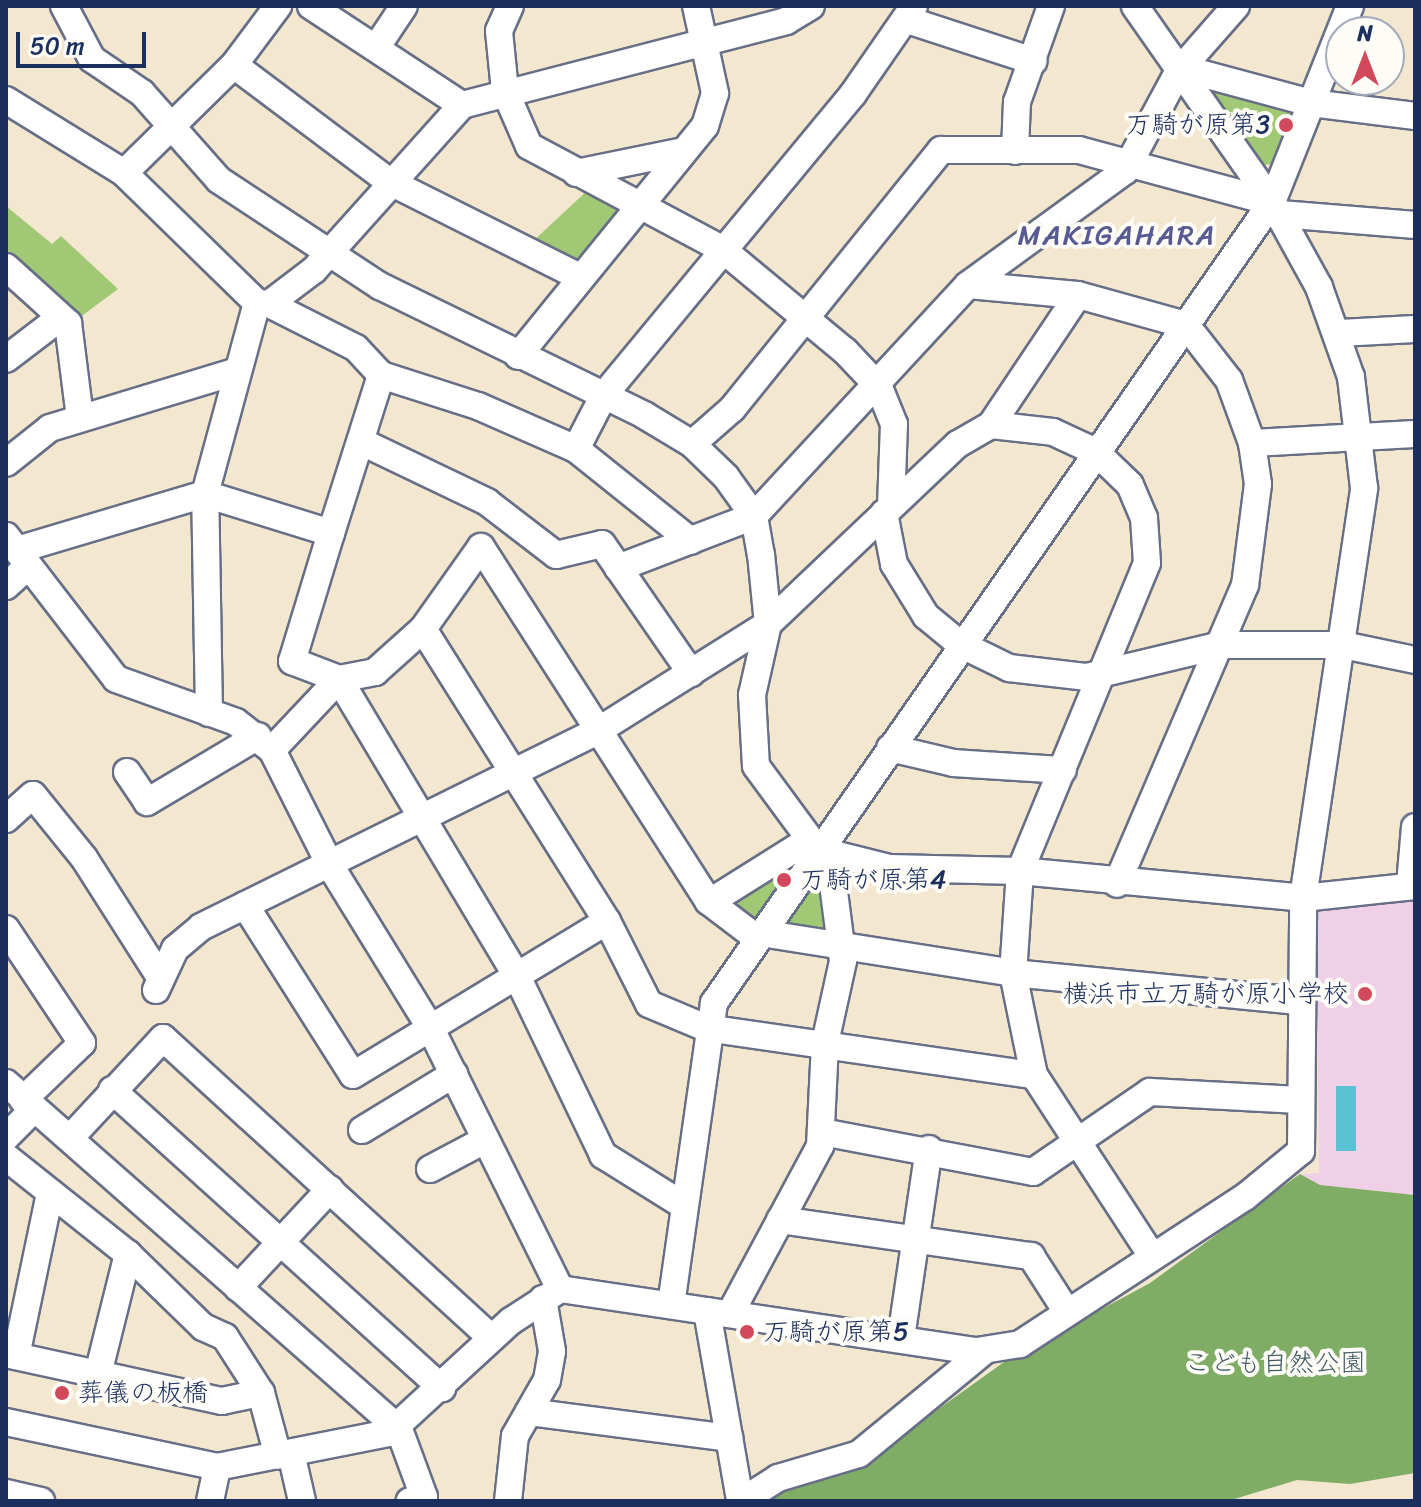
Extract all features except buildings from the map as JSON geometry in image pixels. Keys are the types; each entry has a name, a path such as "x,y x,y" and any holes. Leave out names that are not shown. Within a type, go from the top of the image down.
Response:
{"street":[{"path":"64,6 92,59 174,125 219,180 327,255 518,356 604,395 692,444 754,516 768,624 754,681 753,754 819,848 843,947 825,1043 822,1132 780,1220 718,1312 729,1438 741,1501 778,1478 859,1454 983,1352"},
{"path":"124,173 234,65 278,6"},
{"path":"311,6 462,105"},
{"path":"376,48 404,6"},
{"path":"510,6 499,31 505,91 529,146 722,249 809,318 879,387 894,424 888,510 905,587 960,644 1009,668 1105,673 1221,645 1343,645 1415,660"},
{"path":"518,356 684,151 713,110 706,41 696,6"},
{"path":"209,713 205,494 238,371 263,304 327,255 462,105 505,91 786,21 811,6"},
{"path":"1015,151 1017,102 1051,6"},
{"path":"6,1422 217,1467 399,1429 492,1338 551,1294 671,1305 983,1352 1020,1344 1290,1165 1304,1133 1300,1100 1303,898 1324,726 1343,645 1361,520 1363,434 1339,333 1276,208 1135,6"},
{"path":"618,568 754,516 879,387 968,285 1133,161 1180,70 1236,6"},
{"path":"671,1305 706,1028 759,936 960,644 1186,325 1276,208 1311,103 1350,6"},
{"path":"576,449 604,395 905,14 1033,61"},
{"path":"234,65 390,182 580,277"},
{"path":"1180,70 1311,103 1415,116"},
{"path":"6,100 124,173 263,304 356,348 381,375 478,406 576,449 691,541"},
{"path":"692,444 732,409 809,318 941,150 1079,150 1133,161 1276,208 1415,225"},
{"path":"576,173 684,151"},
{"path":"6,267 68,323 80,418"},
{"path":"968,285 1078,295 1186,325 1229,380 1252,443 1252,551 1221,645 1117,884"},
{"path":"6,819 33,795 84,858 158,984 175,949 245,905 331,867 599,730 768,624 958,444 991,425 1078,295"},
{"path":"6,359 61,317"},
{"path":"1339,333 1415,329"},
{"path":"6,463 50,428 238,371"},
{"path":"381,375 362,442 289,654 339,679 419,822 517,976 603,1155 683,1205"},
{"path":"991,425 1053,432 1096,452 1130,485 1144,518 1147,563 1105,673 1020,871 1013,973 1034,1075 1152,1256"},
{"path":"1252,443 1363,434 1415,434"},
{"path":"362,442 487,502 556,555 602,544 691,673"},
{"path":"17,550 205,494 331,533"},
{"path":"127,772 147,802 265,743 339,679 375,672 423,629 481,547 710,902 759,936 1013,973 1301,1001"},
{"path":"6,586 17,550"},
{"path":"17,550 116,679 209,713 265,743 331,867 431,1029 485,1140 551,1294 552,1351 547,1380 515,1436 508,1501"},
{"path":"423,629 517,773 607,921 649,1004 706,1028 1034,1075"},
{"path":"890,748 954,763 1063,770"},
{"path":"710,902 819,848 889,868 1020,871 1117,884 1303,898 1413,885 1415,827"},
{"path":"245,905 353,1075 607,921"},
{"path":"6,929 85,1042 20,1098 6,1137"},
{"path":"71,1137 163,1038 492,1338"},
{"path":"362,1130 454,1074"},
{"path":"112,1090 442,1388"},
{"path":"822,1132 929,1149 1033,1172 1150,1092 1300,1100"},
{"path":"20,1098 71,1137 399,1429 424,1497 410,1501"},
{"path":"430,1169 485,1140"},
{"path":"901,1338 929,1149"},
{"path":"6,1157 128,1254 203,1327 225,1337 261,1393 302,1501"},
{"path":"238,1288 330,1189"},
{"path":"50,1193 11,1355 222,1401 261,1393"},
{"path":"780,1220 1031,1256 1067,1312"},
{"path":"98,1374 128,1254"},
{"path":"529,1412 729,1438"},
{"path":"210,1501 217,1467"}],"shaded area":[{"name":"横浜市立万騎が原小学校","path":"1415,896 1415,1195 1320,1185 1300,1174 1319,1173 1316,913"}],"green space":[{"path":"1201,78 1294,106 1272,164 1263,165"},
{"path":"589,189 626,209 583,262 531,243"},
{"path":"6,206 52,244 61,236 118,289 75,321 6,257"},
{"path":"790,866 753,922 725,901"},
{"path":"826,879 837,935 778,928 810,881"},
{"name":"こども自然公園","path":"1300,1174 1320,1185 1415,1195 1415,1473 1350,1484 1297,1480 1228,1501 752,1501 870,1458 1004,1362 1150,1283"}],"water":[{"path":"1336,1086 1356,1086 1356,1151 1336,1151"}],"place":[{"name":"万騎が原第3","path":"1286,125"},
{"name":"万騎が原第4","path":"784,880"},
{"name":"横浜市立万騎が原小学校","path":"1365,994"},
{"name":"万騎が原第5","path":"747,1332"},
{"name":"葬儀の板橋","path":"62,1393"}],"district":[{"name":"MAKIGAHARA","path":"1117,235"}]}
